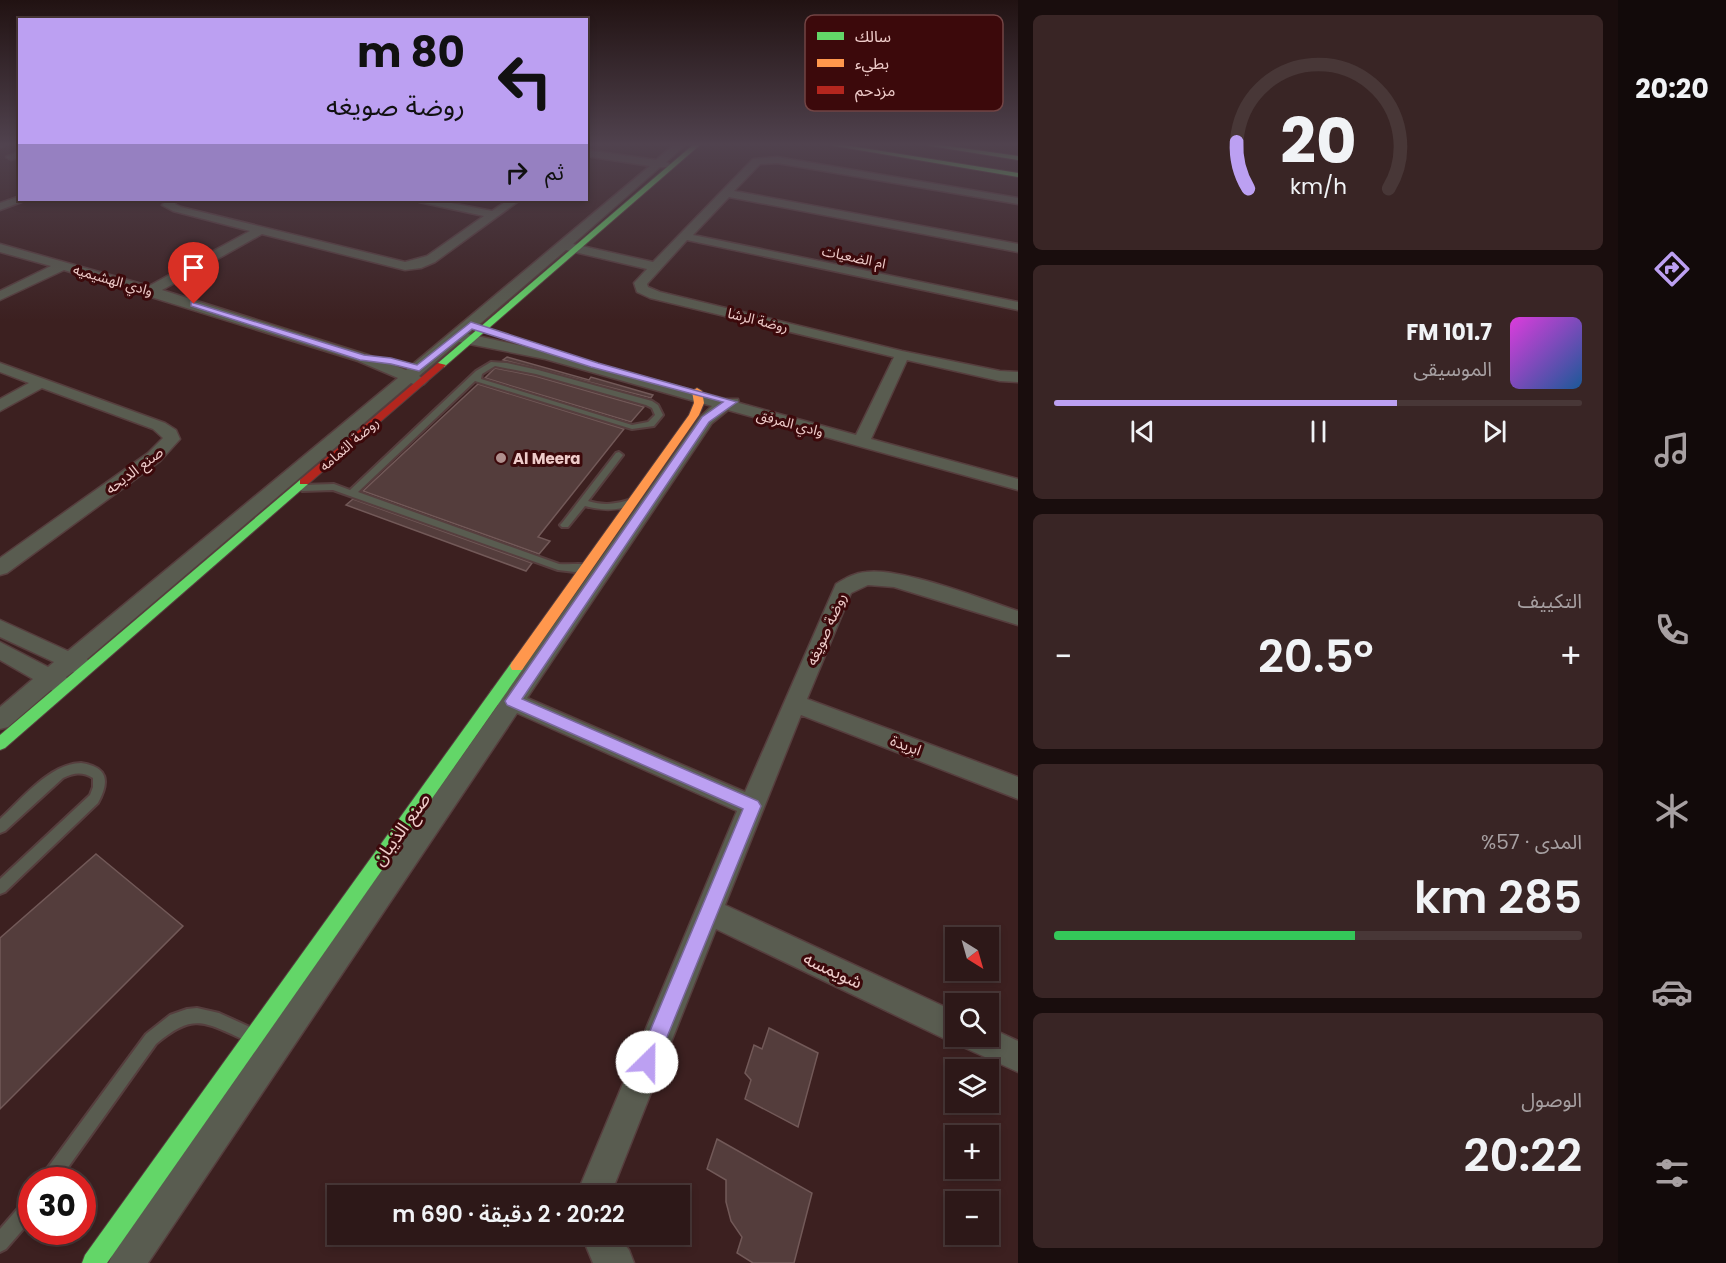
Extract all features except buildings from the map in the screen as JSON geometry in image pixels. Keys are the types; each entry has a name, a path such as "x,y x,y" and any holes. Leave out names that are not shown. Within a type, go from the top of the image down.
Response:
{"main road":[{"name":"روضة الثمامه","path":"571,246 621,203"},
{"name":"روضة الثمامه","path":"78,665 297,490 420,374"},
{"name":"صنع الذيبان","path":"93,1263 253,1036 505,698 576,585 694,415 698,394"},
{"name":"روضة الثمامه","path":"0,744 58,683"}],"street":[{"path":"168,203 172,207 260,230 397,264 411,265 431,259 508,203"},
{"path":"438,203 493,214"},
{"name":"روضة الرشا","path":"716,203 640,283 642,288 655,295 903,355 1000,376 1018,377"},
{"path":"778,203 1018,248"},
{"path":"151,291 260,230"},
{"name":"ام الضعيات","path":"683,237 1018,306"},
{"path":"571,246 658,266"},
{"name":"روضة الثمامه","path":"0,720 58,683 571,246"},
{"name":"وادي الهشيميه","path":"0,248 151,291 420,374"},
{"path":"0,296 64,265"},
{"name":"وادي المرفق","path":"470,333 509,346 698,394 1018,485"},
{"path":"862,440 903,355"},
{"name":"صنع الديحه","path":"0,367 159,426 170,433 172,440 154,457 0,568"},
{"path":"0,406 41,382"},
{"name":"صنع الذيبان","path":"127,1263 505,698 706,420 729,403"},
{"name":"وادي المرفق","path":"862,440 1018,478"},
{"name":"روضة صويغه","path":"598,1185 838,596 843,589 858,580 881,578 895,580 1018,618"},
{"path":"0,628 78,665"},
{"path":"0,651 58,683"},
{"path":"505,698 752,806"},
{"name":"ابريدة","path":"794,703 1018,788"},
{"name":"شويمسه","path":"710,912 945,1023"},
{"path":"997,1047 1018,1057"},
{"path":"602,1245 616,1263"}],"lane":[{"path":"352,493 477,375 488,366 507,365 649,403 655,407 659,415 651,424 632,427 485,384 479,381 477,375"},
{"path":"578,383 593,367"},
{"path":"566,525 619,455"},
{"path":"325,466 326,479 334,487"},
{"path":"297,490 334,487 558,567 584,569 590,566"},
{"path":"583,502 600,508 626,505 635,501"},
{"path":"600,508 612,524 614,531"},
{"path":"558,567 570,576 576,585"},
{"path":"0,827 62,772 83,767 98,775 99,791 94,799 0,888"},
{"path":"59,1167 151,1039 164,1027 178,1019 207,1014 253,1036"},
{"path":"0,1243 18,1222"}],"traffic: fast":[{"path":"441,365 629,203"},
{"path":"0,744 304,482"},
{"path":"93,1263 517,666"}],"traffic: slow":[{"path":"517,666 694,415 699,403 697,391"}],"traffic: jam":[{"path":"304,482 441,365"}],"place":[{"name":"Al Meera","path":"501,458"}],"route":[{"path":"194,304 363,358 391,361 419,368 471,325 595,365 732,402 717,409 706,420 512,701 752,806 647,1062"}]}
